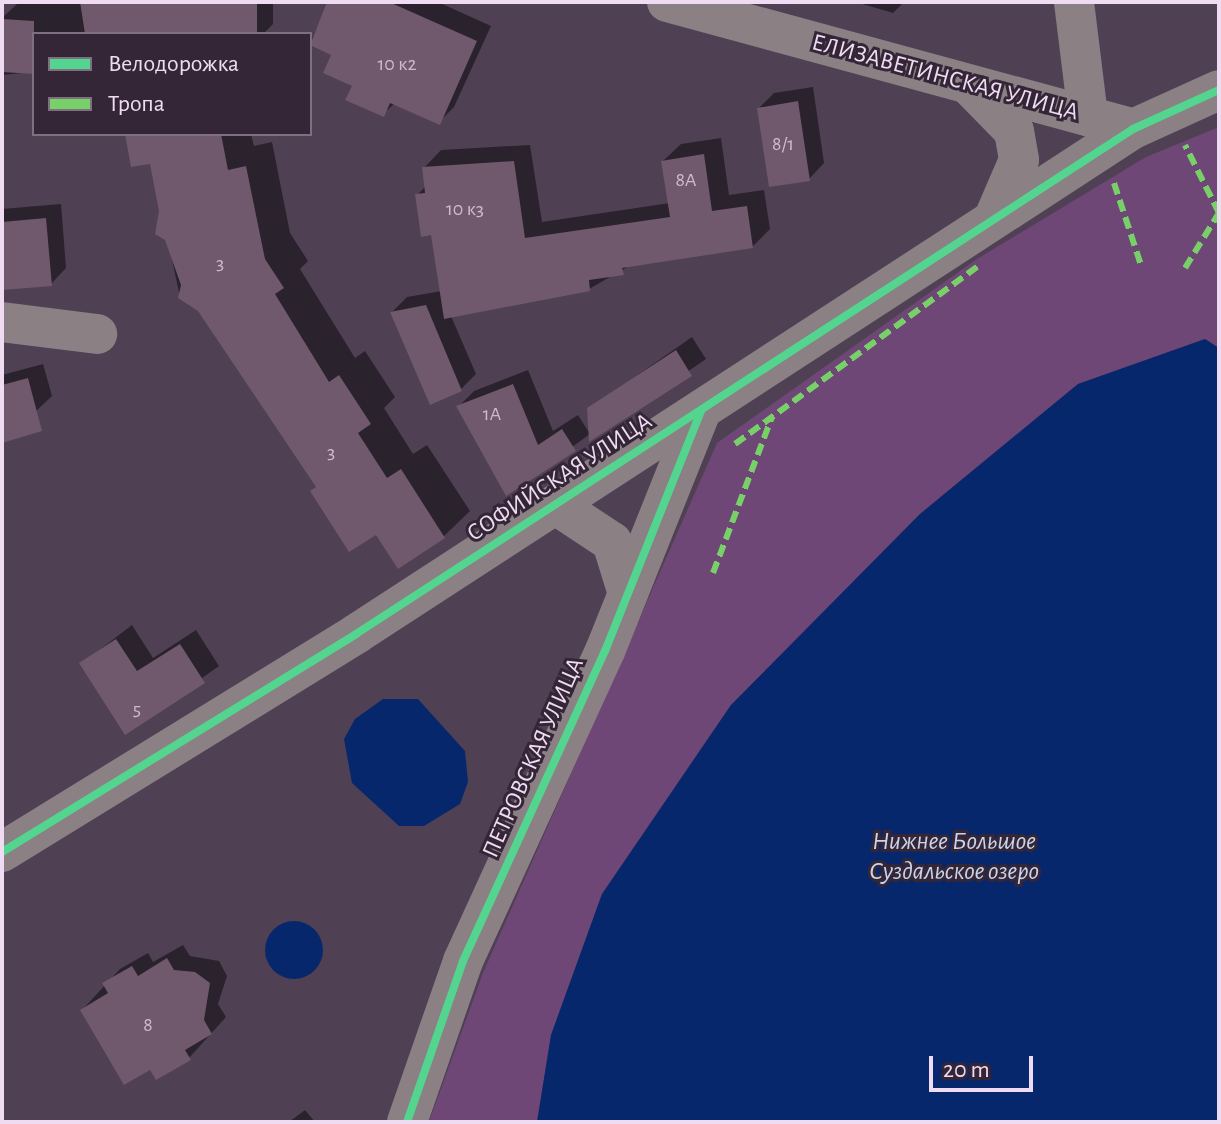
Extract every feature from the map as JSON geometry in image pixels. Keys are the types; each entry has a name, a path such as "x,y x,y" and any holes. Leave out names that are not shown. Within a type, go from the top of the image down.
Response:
{"street":[{"name":"ЕЛИЗАВЕТИНСКАЯ УЛИЦА","path":"667,2 1133,129"},
{"path":"1074,2 1088,116"},
{"path":"966,83 1014,131 1019,160 993,220"},
{"path":"1133,129 1219,90"},
{"name":"СОФИЙСКАЯ УЛИЦА","path":"2,852 556,505 1133,129"},
{"path":"2,322 97,334"},
{"name":"ПЕТРОВСКАЯ УЛИЦА","path":"407,1122 463,961 628,594 701,411"},
{"path":"556,505 612,542 628,594"}],"shaded area":[{"path":"1219,127 1219,348 1205,339 1078,384 920,514 731,705 602,894 551,1035 537,1122 429,1122 483,973 717,443 977,259 1146,157"}],"water":[{"name":"Нижнее Большое Суздальское озеро","path":"1205,339 1219,348 1219,1122 537,1122 551,1035 602,894 731,705 920,514 1078,384"},
{"path":"383,699 418,699 465,751 468,782 460,804 424,826 399,826 352,783 344,739 355,719"},
{"path":"294,921 305,923 314,930 321,939 321,961 314,970 305,977 294,979 283,977 274,970 267,961 265,950 267,939 274,930 283,923"}],"building":[{"path":"80,2 257,2 257,32 85,32"},
{"path":"327,2 389,2 477,41 440,125 390,103 384,117 345,100 352,86 323,73 331,55 312,46"},
{"path":"2,19 34,21 32,74 2,72"},
{"path":"798,101 810,181 769,187 757,108"},
{"path":"125,136 221,136 228,170 246,166 265,259 284,288 275,294 329,382 339,375 371,424 358,433 387,478 401,469 445,538 398,569 376,535 349,552 310,491 316,487 198,311 178,298 181,285 165,240 155,234 159,211 150,164 131,167"},
{"path":"704,154 712,211 747,206 753,248 622,268 624,275 589,280 590,291 444,319 431,235 421,237 415,194 425,193 422,167 514,161 525,238 670,217 661,161"},
{"path":"46,218 52,286 2,290 2,222"},
{"path":"426,305 462,391 430,405 390,312"},
{"path":"676,350 692,376 589,442 587,408"},
{"path":"28,378 42,431 2,443 2,385"},
{"path":"513,384 538,445 562,429 576,451 506,496 456,406"},
{"path":"116,639 137,671 180,644 205,683 125,735 79,663"},
{"path":"167,958 174,970 195,972 210,983 204,1020 212,1034 185,1050 191,1060 156,1080 150,1070 124,1085 80,1010 108,993 102,983 132,966 138,976"}],"marked path":[{"path":"1185,145 1219,213 1185,268"},
{"path":"1114,183 1141,265"},
{"path":"735,444 978,266"},
{"path":"713,573 772,417"}],"cycle path":[{"path":"2,852 356,634 1133,129 1219,90"},
{"path":"407,1122 463,961 605,651 701,411"}]}
